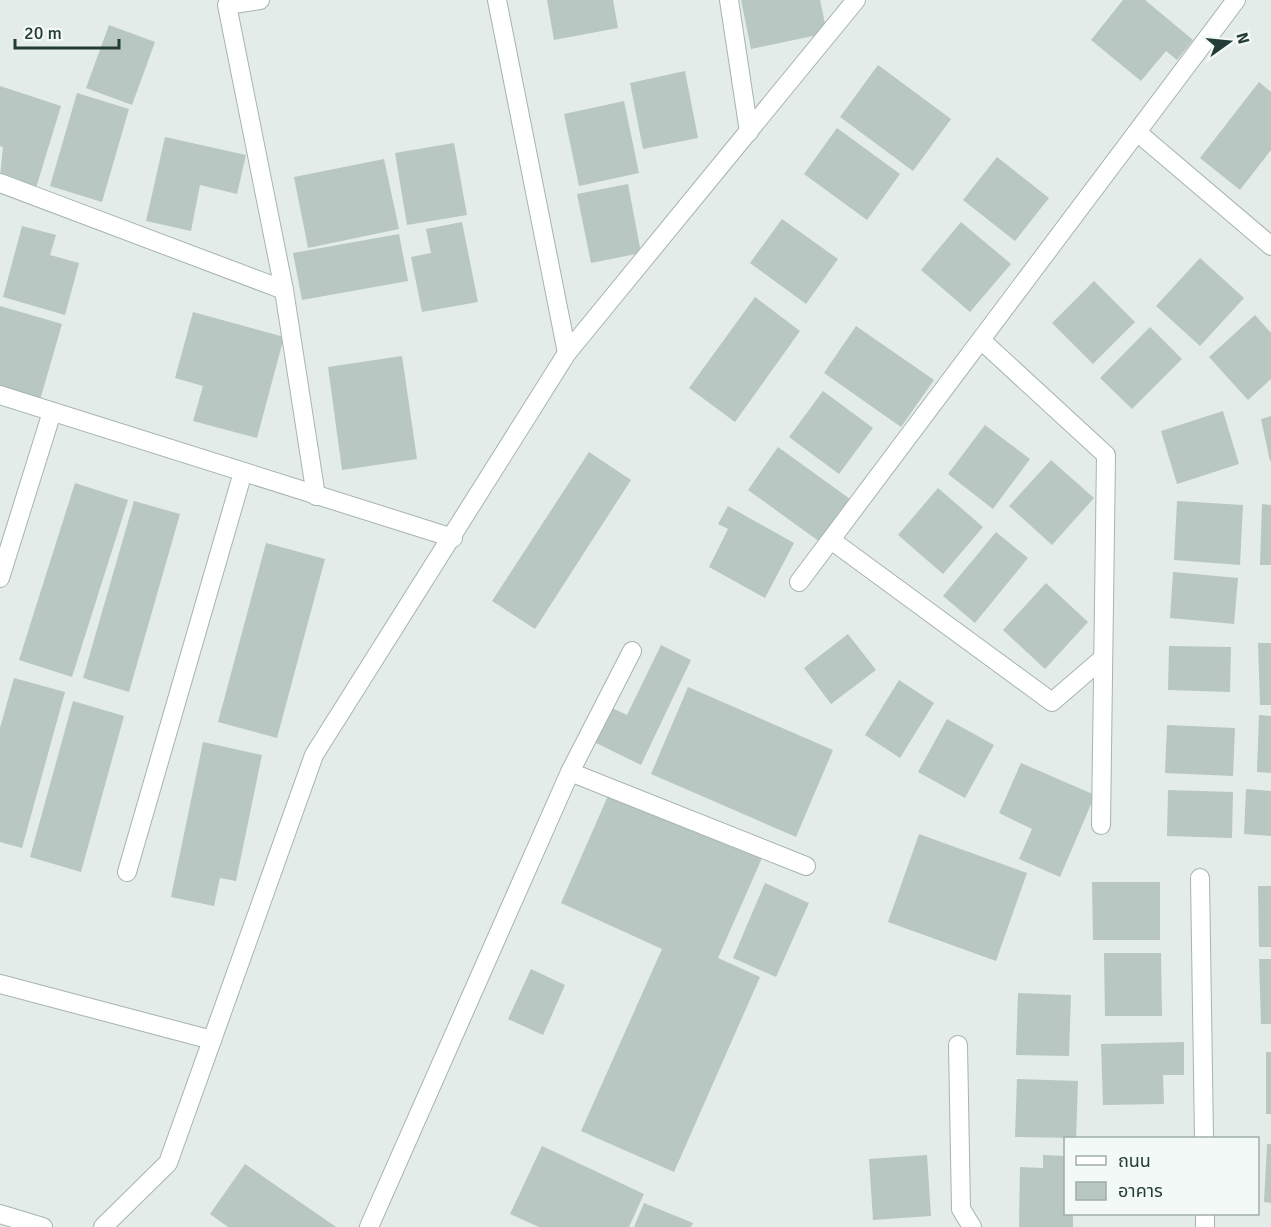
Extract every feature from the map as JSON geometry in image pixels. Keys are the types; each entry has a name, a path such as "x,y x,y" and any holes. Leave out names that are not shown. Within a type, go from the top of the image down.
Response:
{"street":[{"path":"260,0 220,3 284,290 316,496"},
{"path":"497,0 567,353"},
{"path":"729,0 749,132"},
{"path":"103,1227 168,1163 314,755 453,538 567,353 856,0"},
{"path":"799,582 1236,0"},
{"path":"1137,132 1271,246"},
{"path":"0,183 284,290"},
{"path":"981,340 1106,455 1101,825"},
{"path":"0,395 453,538"},
{"path":"0,579 52,412"},
{"path":"127,872 243,472"},
{"path":"831,540 1052,702 1103,658"},
{"path":"369,1227 570,772 632,651"},
{"path":"570,772 806,866"},
{"path":"1200,878 1204,1137"},
{"path":"0,984 212,1040"},
{"path":"958,1045 961,1209 972,1227"},
{"path":"0,1214 43,1227"}],"building":[{"path":"547,0 613,0 618,28 554,40"},
{"path":"741,0 820,0 827,33 751,49"},
{"path":"1123,0 1145,0 1193,40 1177,60 1166,51 1141,81 1091,40"},
{"path":"109,25 155,42 132,105 86,88"},
{"path":"878,65 951,119 913,171 840,117"},
{"path":"685,71 698,138 643,149 630,83"},
{"path":"1259,82 1271,92 1271,150 1240,190 1200,158"},
{"path":"0,86 61,106 36,188 0,177 3,147 0,146"},
{"path":"77,93 129,109 102,202 50,186"},
{"path":"624,101 639,173 579,186 564,114"},
{"path":"837,128 900,174 867,220 804,174"},
{"path":"165,137 246,155 237,194 200,185 191,231 146,221"},
{"path":"454,143 467,215 407,225 395,153"},
{"path":"997,157 1049,198 1015,241 963,200"},
{"path":"384,159 399,229 308,248 294,177"},
{"path":"628,184 641,253 591,263 577,194"},
{"path":"782,219 838,259 806,304 750,263"},
{"path":"462,222 478,302 422,312 411,257 431,253 426,229"},
{"path":"961,222 1011,264 970,312 921,270"},
{"path":"22,226 56,235 50,255 79,263 65,315 3,297"},
{"path":"399,234 408,281 302,300 293,253"},
{"path":"1200,258 1244,298 1200,346 1156,306"},
{"path":"1094,281 1135,322 1093,364 1052,323"},
{"path":"755,297 800,331 735,422 689,388"},
{"path":"0,306 62,324 40,400 0,388"},
{"path":"193,312 284,337 257,438 193,421 203,386 175,378"},
{"path":"1255,315 1271,333 1271,379 1248,400 1209,357"},
{"path":"856,326 934,380 901,427 824,373"},
{"path":"1150,327 1182,359 1132,409 1100,378"},
{"path":"402,356 417,459 342,470 328,367"},
{"path":"823,391 873,428 839,474 789,437"},
{"path":"1223,411 1239,464 1177,484 1161,431"},
{"path":"1271,416 1271,461 1270,461 1261,419"},
{"path":"985,425 1030,459 993,509 948,474"},
{"path":"778,447 850,499 820,542 748,490"},
{"path":"589,452 631,480 535,629 492,601"},
{"path":"1051,460 1094,498 1052,545 1009,506"},
{"path":"75,483 128,500 72,677 19,660"},
{"path":"938,488 983,527 943,574 898,535"},
{"path":"134,501 180,514 129,692 83,678"},
{"path":"1177,501 1243,505 1240,565 1174,560"},
{"path":"1262,504 1271,505 1271,565 1260,565"},
{"path":"728,506 794,543 765,598 709,567 728,529 718,524"},
{"path":"996,532 1028,558 975,623 943,596"},
{"path":"266,543 325,559 277,738 218,722"},
{"path":"1173,572 1238,578 1234,624 1170,618"},
{"path":"1046,583 1088,622 1045,669 1003,630"},
{"path":"848,634 876,670 831,704 804,668"},
{"path":"1258,643 1271,643 1271,705 1260,705"},
{"path":"661,645 691,660 641,765 594,742 610,707 627,715"},
{"path":"1169,646 1231,647 1230,692 1168,690"},
{"path":"14,678 65,692 22,848 0,842 0,728"},
{"path":"899,680 934,703 900,758 865,735"},
{"path":"688,687 833,750 796,837 651,774"},
{"path":"73,701 124,716 81,872 30,857"},
{"path":"1259,715 1271,716 1271,773 1257,772"},
{"path":"947,719 994,745 965,798 918,772"},
{"path":"1167,725 1235,728 1233,776 1165,773"},
{"path":"203,742 262,755 236,881 220,878 214,906 171,897"},
{"path":"1021,763 1095,795 1060,877 1019,859 1032,829 999,813"},
{"path":"611,789 762,858 718,958 760,977 674,1172 581,1131 662,949 561,903"},
{"path":"1246,789 1271,791 1271,836 1244,834"},
{"path":"1168,790 1233,792 1232,838 1167,836"},
{"path":"919,834 1027,873 996,961 888,922"},
{"path":"1092,882 1160,882 1160,940 1093,940"},
{"path":"765,883 809,903 776,977 733,958"},
{"path":"1258,886 1271,886 1271,947 1259,947"},
{"path":"1104,953 1161,953 1162,1016 1105,1016"},
{"path":"1259,959 1271,959 1271,1024 1261,1024"},
{"path":"531,969 565,985 543,1035 508,1019"},
{"path":"1018,993 1071,995 1069,1056 1016,1055"},
{"path":"1184,1042 1184,1075 1163,1075 1164,1104 1103,1105 1101,1044"},
{"path":"1266,1052 1271,1052 1271,1114 1266,1114"},
{"path":"1017,1079 1078,1081 1076,1137 1015,1137"},
{"path":"1267,1144 1271,1144 1271,1203 1264,1202"},
{"path":"542,1146 644,1194 629,1227 539,1227 510,1214"},
{"path":"927,1155 931,1216 873,1220 869,1159"},
{"path":"1043,1155 1064,1156 1064,1215 1073,1215 1073,1227 1019,1227 1020,1167 1043,1168"},
{"path":"245,1164 336,1227 228,1227 210,1214"},
{"path":"644,1203 693,1223 691,1227 634,1227"}]}
